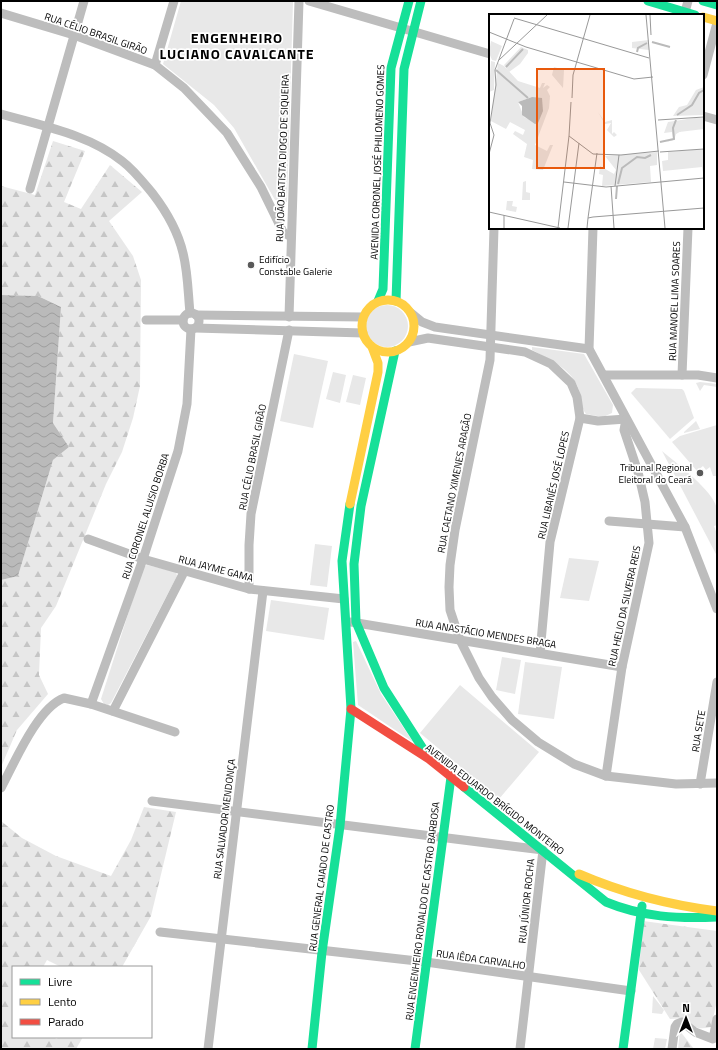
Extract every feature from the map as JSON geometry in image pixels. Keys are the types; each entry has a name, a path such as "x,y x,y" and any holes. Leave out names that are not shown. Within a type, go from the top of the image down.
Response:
{"main road":[{"name":"AVENIDA CORONEL JOSÉ PHILOMENO GOMES","path":"378,301 383,290 392,64 409,1"},
{"path":"396,301 405,62 412,32 422,1"},
{"path":"648,1 692,14"},
{"path":"703,1 717,5"},
{"path":"704,17 717,22"},
{"path":"391,93 403,93"},
{"path":"387,189 399,190"},
{"path":"378,301 396,301 405,305 411,313 415,328 410,342 403,348 395,351 383,352 372,347 366,341 363,333 363,317 369,308 378,301"},
{"path":"351,709 342,561 346,530 378,372 378,364 372,347"},
{"path":"395,351 361,506 354,564 356,622 384,688 429,759"},
{"path":"367,421 379,425"},
{"path":"346,530 358,532"},
{"name":"AVENIDA EDUARDO BRÍGIDO MONTEIRO","path":"351,709 429,759 565,867 606,902 626,911 641,915 692,918 717,917"},
{"name":"RUA GENERAL CAIADO DE CASTRO","path":"312,1049 322,952 340,826 351,709"},
{"name":"RUA ENGENHEIRO RONALDO DE CASTRO BARBOSA","path":"415,1049 451,776"},
{"name":"AVENIDA EDUARDO BRÍGIDO MONTEIRO","path":"565,867 607,887 644,897 717,911"},
{"path":"623,1049 644,897"}],"street":[{"path":"30,189 84,1"},
{"path":"155,65 174,1"},
{"name":"RUA JOÃO BATISTA DIOGO DE SIQUEIRA","path":"289,317 299,1"},
{"path":"309,1 489,54"},
{"path":"685,12 688,1"},
{"name":"RUA CÉLIO BRASIL GIRÃO","path":"1,13 74,34 155,65 184,88 227,133 261,187 283,232 291,237"},
{"path":"704,71 717,22"},
{"path":"1,114 76,136 105,149 123,161 140,178 169,218 183,253 193,314 199,324 193,329"},
{"path":"704,116 717,120"},
{"name":"RUA CAETANO XIMENES ARAGÃO","path":"494,229 491,346 455,530 450,565 450,610 460,640 479,678 492,697 512,720 538,742 574,764 606,776 676,784 717,783"},
{"path":"593,229 589,349 685,527 717,609"},
{"name":"RUA MANOEL LIMA SOARES","path":"682,375 688,229"},
{"path":"411,313 422,322 435,328 491,334 526,341 589,349"},
{"path":"146,320 183,320 184,317 193,314 289,317 363,317"},
{"path":"266,316 266,330"},
{"path":"320,317 320,331"},
{"path":"183,320 185,326 193,329 289,330 363,333"},
{"name":"RUA CORONEL ALUISIO BORBA","path":"91,704 143,559 184,430 190,377 193,329"},
{"name":"RUA CÉLIO BRASIL GIRÃO","path":"249,589 251,514 289,330"},
{"path":"410,342 428,338 525,352 551,364 571,382 577,397 580,418 598,421 626,419"},
{"path":"525,352 526,341"},
{"path":"604,375 698,375 717,378"},
{"name":"RUA LIBANÊS JOSÉ LOPES","path":"540,653 550,542 580,418"},
{"name":"RUA HELIO DA SILVEIRA REIS","path":"606,776 622,667 649,543 648,524 638,472 624,430 626,419"},
{"path":"609,521 685,527"},
{"name":"RUA JAYME GAMA","path":"88,540 184,572 249,589 344,599"},
{"path":"113,711 184,572"},
{"name":"RUA SALVADOR MENDONÇA","path":"208,1049 263,591"},
{"name":"RUA ANASTÁCIO MENDES BRAGA","path":"346,621 622,667"},
{"name":"RUA SETE","path":"700,784 717,682"},
{"path":"1,788 30,733 60,700 69,698 91,704 175,732"},
{"path":"152,801 340,826 543,850"},
{"name":"RUA JÚNIOR ROCHA","path":"520,1049 543,850"},
{"name":"RUA IÊDA CARVALHO","path":"160,932 322,952 426,962 631,991"},
{"path":"672,1049 675,1027 677,1024 682,1022 695,1032 713,1039 717,1019"}],"green space":[{"path":"181,1 293,2 287,202 275,200 234,128 214,105 163,64"},
{"path":"53,141 85,151 64,202 81,209 110,165 142,192 109,221 133,256 141,280 140,386 133,418 122,452 106,484 56,606 41,628 39,675 48,694 17,730 1,767 1,580 18,576 53,460 69,447 53,423 61,307 38,296 1,295 1,186 35,195"},
{"path":"387,305 402,311 408,326 402,341 387,347 372,341 366,326 372,311"},
{"path":"532,347 584,354 613,405 612,413 603,417 586,414 582,406 579,390 571,376 560,366 532,350"},
{"path":"294,354 328,361 313,428 280,421"},
{"path":"333,372 346,375 340,403 326,399"},
{"path":"353,375 366,378 360,405 346,402"},
{"path":"696,383 717,384 717,387 704,385 700,391"},
{"path":"636,388 682,389 694,418 670,439 631,393"},
{"path":"696,421 700,429 684,433 684,432"},
{"path":"717,425 717,476 713,476 710,467 706,470 703,466 697,471 672,442 680,436"},
{"path":"662,451 694,478 709,494 714,502 717,509 717,525 714,526 717,534 717,556"},
{"path":"315,544 332,546 327,587 310,585"},
{"path":"569,558 599,561 589,601 560,598"},
{"path":"147,565 176,572 177,576 111,703 108,705 104,704 101,699 143,567"},
{"path":"271,600 329,608 324,640 266,631"},
{"path":"356,641 381,694 413,742 358,705 353,642"},
{"path":"502,657 521,660 515,694 496,690"},
{"path":"525,662 562,667 554,719 518,714"},
{"path":"460,685 539,752 499,799 420,733"},
{"path":"144,807 176,812 151,916 123,966 59,966 47,960 44,966 12,966 12,1038 82,1038 76,1049 1,1049 1,821 22,838 56,856 111,876 131,840"},
{"path":"643,921 717,931 717,1001 711,1027 703,1028 693,1026 685,1018 670,1019 639,970"},
{"path":"653,996 664,1010 662,1014 652,1013"},
{"path":"680,1031 694,1049 678,1049"},
{"path":"655,1038 667,1039 665,1049 653,1049"}],"water":[{"path":"1,295 38,296 61,307 53,423 69,447 53,460 18,576 1,580"}],"traffic: fast":[{"path":"378,301 383,289 391,68 409,1"},
{"path":"396,301 404,69 421,1"},
{"path":"648,1 692,14"},
{"path":"703,1 717,5"},
{"path":"395,351 361,506 354,564 356,622 384,688 427,755"},
{"path":"312,1049 322,952 340,826 351,709 342,561 350,504"},
{"path":"415,1049 451,777"},
{"path":"464,787 606,902 633,911 660,916 688,918 717,917"},
{"path":"623,1049 642,906"}],"traffic: slow":[{"path":"704,17 717,21"},
{"path":"383,300 393,300 407,307 414,321 414,326 414,331 407,345 393,352 383,352 373,348 366,341 362,331 362,321 366,311 373,304 383,300"},
{"path":"350,504 378,372 378,363 372,347"},
{"path":"579,874 612,887 664,902 717,911"}],"traffic: jam":[{"path":"351,709 429,759 464,787"}],"place":[{"name":"Edifício Constable Galerie","path":"251,265"},
{"name":"Tribunal Regional Eleitoral do Ceará","path":"700,473"}],"district":[{"name":"ENGENHEIRO LUCIANO CAVALCANTE","path":"237,46"}]}
